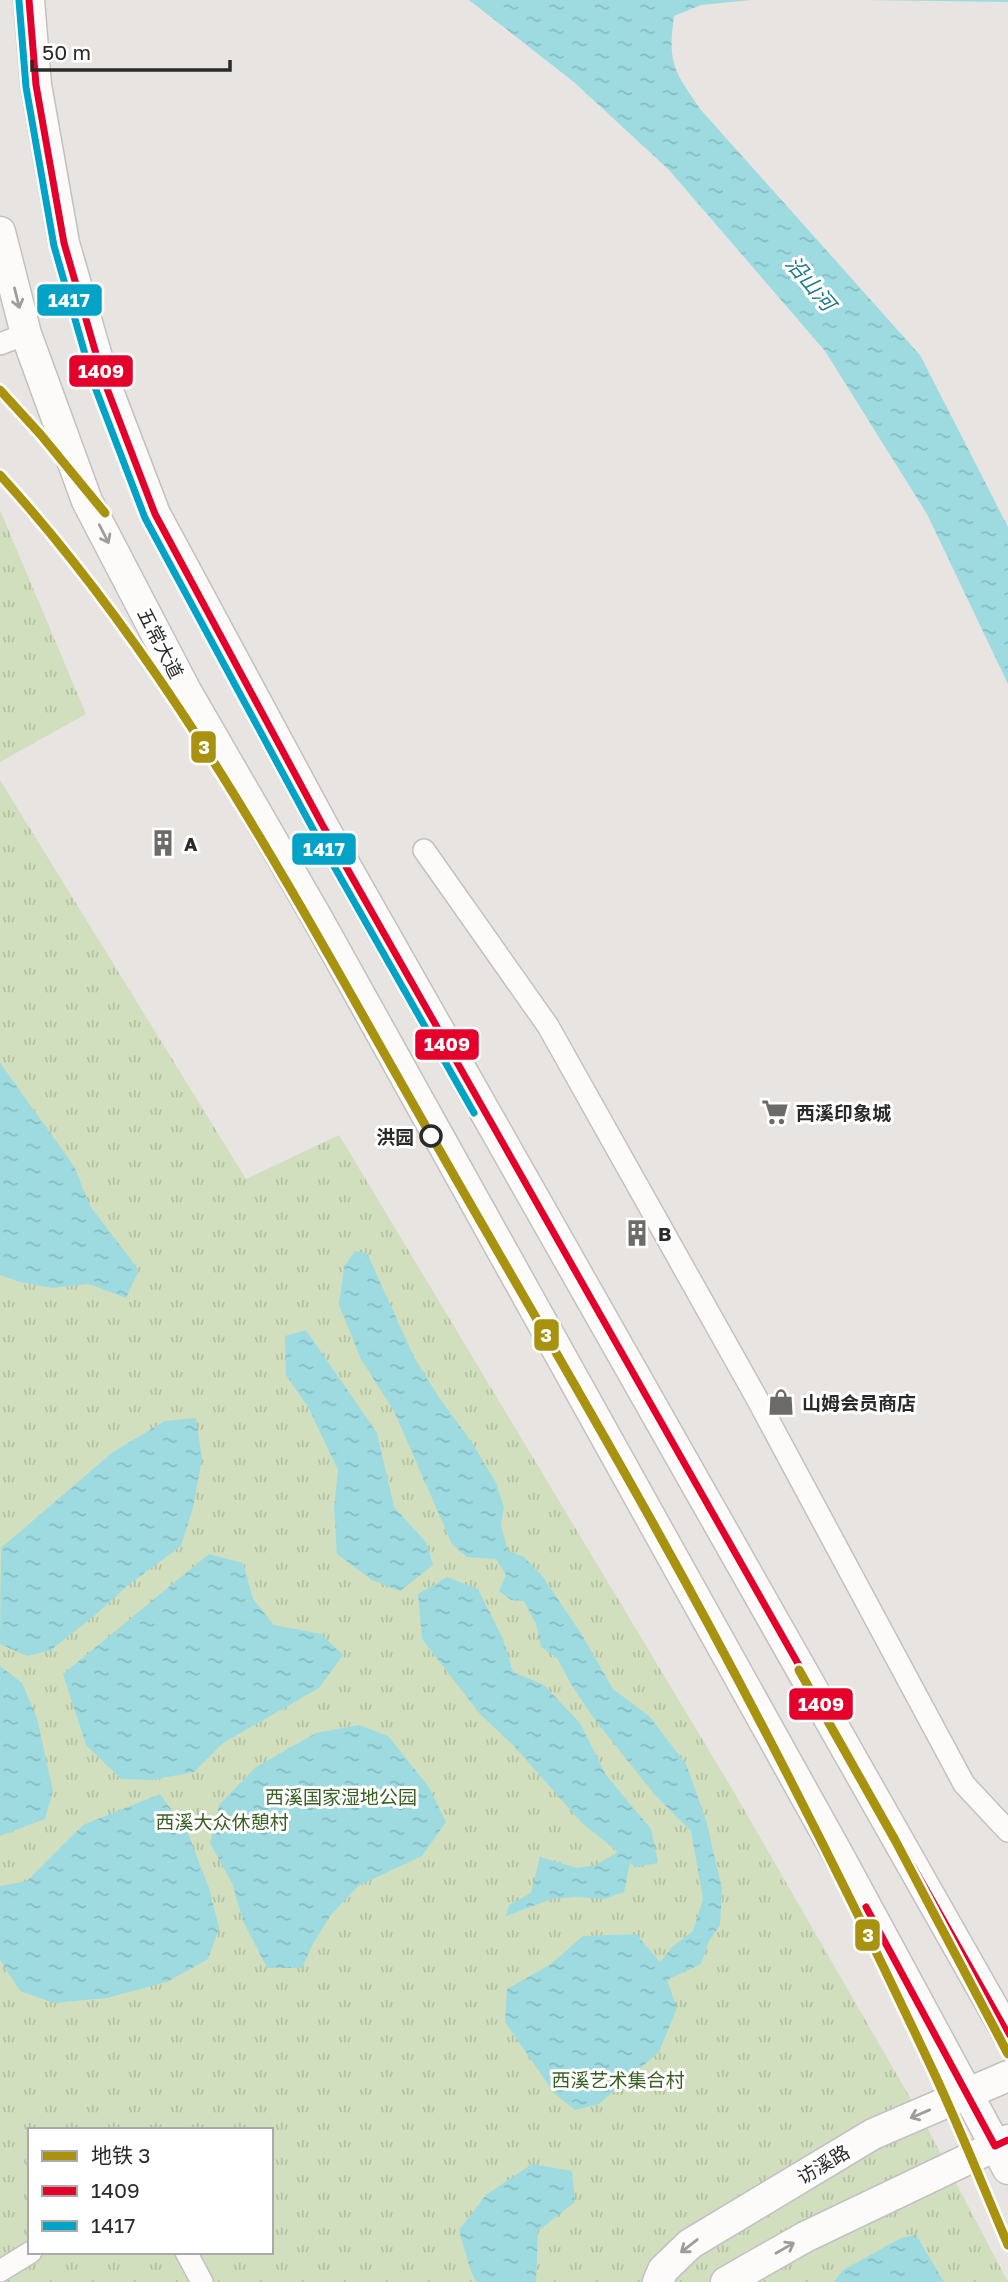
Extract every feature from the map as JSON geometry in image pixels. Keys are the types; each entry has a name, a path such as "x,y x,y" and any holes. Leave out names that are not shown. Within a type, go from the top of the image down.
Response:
{"main road":[{"path":"29,0 36,85 64,243 103,378 155,514 323,826 1008,2035"},
{"name":"五常大道","path":"0,232 13,339 87,501 186,691 437,1133 840,1858 967,2094 1004,2152"},
{"name":"访溪路","path":"658,2282 663,2270 690,2244 873,2134 1008,2076"},
{"path":"726,2282 805,2237 1004,2152"}],"street":[{"path":"424,850 548,1026 755,1395 964,1784 1008,1831"},
{"path":"0,2271 29,2254"},
{"path":"187,2254 202,2282"}],"green space":[{"path":"0,510 86,714 0,762"},
{"name":"西溪国家湿地公园","path":"0,780 246,1179 339,1135 731,1787 923,2120 1008,2282 0,2282"}],"water":[{"name":"沿山河","path":"469,0 751,0 701,5 674,16 672,46 675,67 701,110 920,355 1008,527 1008,684 927,514 825,351 669,170 575,83"},
{"path":"864,0 1008,0 1008,2"},
{"path":"0,1063 74,1166 90,1206 139,1270 126,1298 89,1284 53,1288 0,1275"},
{"path":"355,1251 367,1253 414,1357 496,1483 504,1507 501,1525 508,1551 524,1557 543,1577 582,1635 613,1689 649,1716 686,1764 706,1820 722,1889 720,1925 709,1941 701,1964 667,1980 677,2008 659,2052 599,2104 575,2110 554,2093 505,2022 507,1989 551,1964 583,1936 636,1934 660,1962 672,1947 693,1931 703,1899 691,1831 655,1795 596,1721 557,1658 541,1647 536,1624 524,1601 511,1600 499,1591 506,1575 496,1559 467,1557 452,1544 394,1411 361,1359 339,1305 344,1267"},
{"path":"306,1330 377,1433 394,1507 426,1542 433,1565 400,1591 372,1580 337,1554 334,1508 338,1470 308,1407 286,1375 285,1336"},
{"path":"196,1418 202,1459 193,1508 181,1546 127,1586 51,1650 27,1656 0,1644 1,1548 113,1452 165,1421"},
{"path":"209,1554 243,1563 253,1599 274,1625 321,1634 343,1655 319,1688 223,1743 194,1772 151,1780 121,1779 86,1745 63,1674"},
{"path":"447,1577 478,1589 503,1639 513,1672 544,1685 580,1723 606,1775 651,1829 658,1863 636,1867 630,1863 624,1892 604,1899 552,1899 506,1916 509,1905 531,1893 540,1857 577,1868 596,1865 618,1852 582,1823 513,1745 480,1714 422,1639 418,1594"},
{"path":"0,1666 22,1683 37,1718 53,1791 45,1819 0,1836"},
{"path":"359,1725 388,1736 428,1786 446,1822 422,1856 358,1886 330,1916 302,1968 267,1968 243,1921 232,1883 210,1843 219,1805 256,1767 316,1733"},
{"path":"160,1794 187,1831 209,1888 219,1928 208,1959 167,1982 107,1998 54,2003 20,1991 0,1960 0,1886 27,1881 83,1825"},
{"path":"532,2164 572,2171 575,2202 538,2231 536,2282 476,2282 459,2230 486,2195"},
{"path":"916,2235 944,2282 834,2282 843,2270 901,2238"}],"metro line":[{"name":"3","path":"0,390 105,513"},
{"name":"3","path":"0,475 65,551 125,631 236,797 601,1431 729,1662 835,1868 935,2075 1008,2245"},
{"name":"3","path":"799,1670 895,1840 1008,2054"}],"transit line":[{"name":"1409","path":"29,0 36,85 64,243 103,378 155,514 323,826 1008,2034"},
{"name":"1417","path":"19,1 26,87 54,246 93,382 145,518 314,831 474,1113"},
{"name":"1409","path":"866,1907 995,2146 1008,2140"}],"place":[{"name":"A","path":"163,843"},
{"name":"西溪印象城","path":"775,1112"},
{"name":"洪园","path":"431,1136"},
{"name":"B","path":"637,1233"},
{"name":"山姆会员商店","path":"781,1402"}],"park label":[{"name":"西溪大众休憩村","path":"222,1821"},
{"name":"西溪艺术集合村","path":"618,2079"}]}
